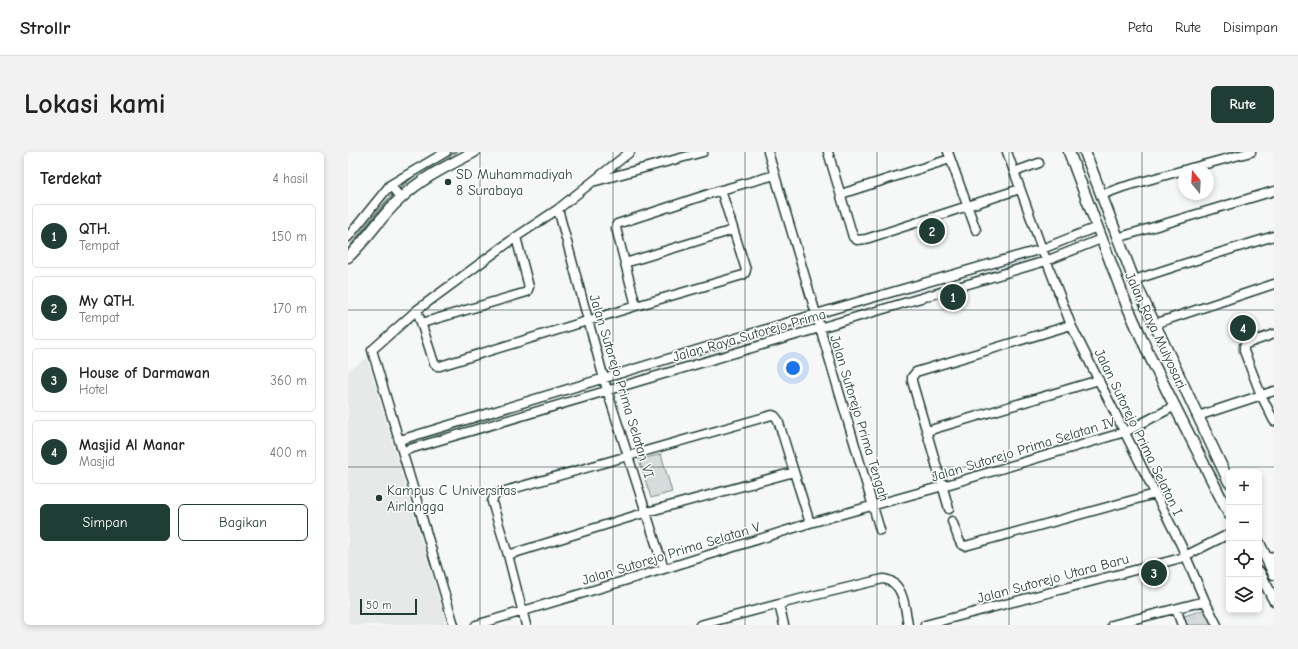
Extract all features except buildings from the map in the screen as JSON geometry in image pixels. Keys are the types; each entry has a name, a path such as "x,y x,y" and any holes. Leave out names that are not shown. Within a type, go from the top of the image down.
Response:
{"main road":[{"path":"349,255 395,191 425,178 474,152"},
{"name":"Jalan Raya Mulyosari","path":"1069,152 1126,303 1150,356 1226,508"},
{"name":"Jalan Raya Mulyosari","path":"1085,152 1100,195 1134,280 1226,476"},
{"path":"1145,345 1160,337"},
{"path":"1150,356 1166,349"},
{"path":"1262,547 1270,558 1274,574"},
{"path":"1262,577 1274,600"}],"street":[{"path":"348,237 395,191 446,152"},
{"path":"454,625 400,440 372,353 373,349 418,310 516,237 558,209 630,152"},
{"path":"592,182 703,152"},
{"name":"Jalan Sutorejo Prima Tengah","path":"768,152 880,530"},
{"path":"828,152 853,237 858,240 1020,189"},
{"name":"Jalan Sutorejo Prima Selatan I","path":"1007,152 1046,261 1071,325 1181,545 1185,557 1217,625"},
{"path":"1206,164 1250,152"},
{"path":"841,194 949,156 976,230"},
{"path":"1014,172 1038,163"},
{"path":"1100,195 1178,172"},
{"path":"636,306 616,228 617,224 721,190 775,175"},
{"path":"418,310 434,363 438,366 743,275 746,273 746,270 721,190"},
{"path":"1117,238 1274,191"},
{"name":"Jalan Sutorejo Prima Selatan VI","path":"558,209 607,390 664,569"},
{"name":"Jalan Raya Sutorejo Prima","path":"400,440 816,314 1042,249 1097,227"},
{"path":"625,263 733,230"},
{"path":"1134,280 1274,236"},
{"path":"422,323 527,292 529,287 516,237"},
{"name":"Jalan Raya Sutorejo Prima","path":"403,451 1046,261 1101,239"},
{"path":"1154,324 1274,284"},
{"path":"949,509 912,377 914,374 1071,325"},
{"path":"1274,334 1244,346 1244,351 1261,395 1274,421"},
{"path":"927,432 1099,380"},
{"path":"1198,416 1274,391"},
{"name":"Jalan Sutorejo Prima Selatan IV","path":"873,505 943,486 1125,432 1175,406"},
{"path":"526,625 508,555 492,504 492,500 495,495 772,415 778,420 810,523"},
{"path":"508,555 647,512 794,472"},
{"path":"952,520 961,544 965,546 1155,494"},
{"name":"Jalan Sutorejo Prima Selatan V","path":"476,625 873,505"},
{"name":"Jalan Sutorejo Utara Baru","path":"925,625 1185,557 1226,536"},
{"path":"700,625 883,579 894,583 899,588 908,625"},
{"path":"1112,625 1205,601"},
{"path":"779,604 784,625"},
{"path":"1176,608 1182,625"}],"shaded area":[{"name":"Kampus C Universitas Airlangga","path":"367,358 447,625 348,625 348,371"}],"green space":[{"path":"661,454 672,492 651,498 639,460"},
{"path":"1206,609 1214,625 1187,625 1184,616"}],"waterway":[{"path":"444,158 456,152"},
{"path":"348,250 388,200 417,173"}],"place":[{"name":"SD Muhammadiyah 8 Surabaya","path":"448,182"},
{"name":"My QTH.","path":"932,231"},
{"name":"QTH.","path":"953,297"},
{"name":"Masjid Al Manar","path":"1243,328"},
{"name":"Kampus C Universitas Airlangga","path":"379,498"},
{"name":"House of Darmawan","path":"1154,573"}]}
